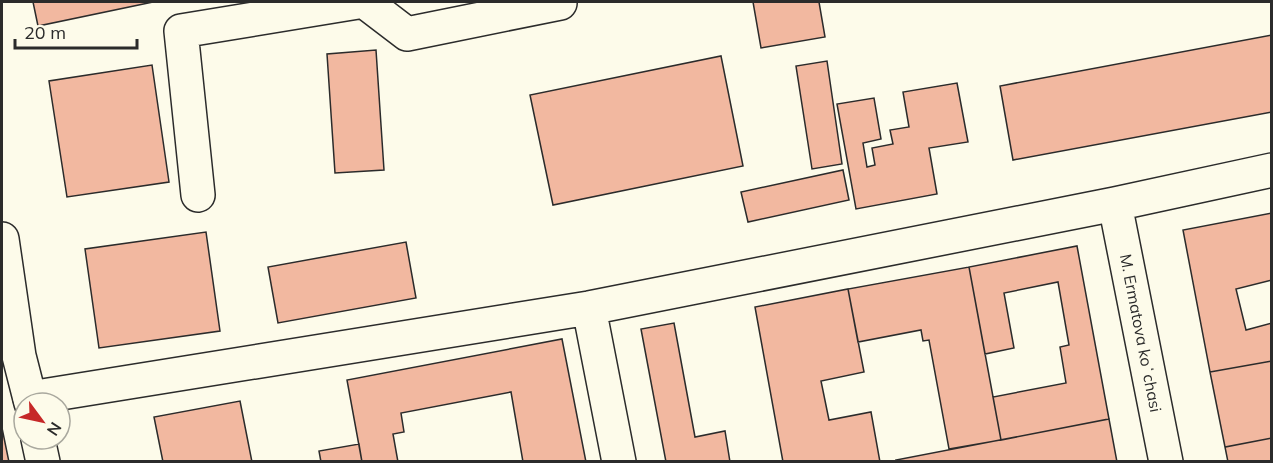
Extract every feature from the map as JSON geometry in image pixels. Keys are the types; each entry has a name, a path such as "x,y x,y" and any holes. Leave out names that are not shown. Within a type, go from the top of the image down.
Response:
{"street":[{"path":"198,195 181,31 358,2"},
{"path":"365,2 407,34 560,2"},
{"path":"72,393 589,308 1115,204 1272,170"},
{"name":"M. Ermatova koʻchasi","path":"1115,204 1166,462"},
{"path":"2,239 10,358 26,391"},
{"path":"589,308 619,462"}],"building":[{"path":"33,2 153,2 38,26"},
{"path":"753,2 819,2 825,37 761,48"},
{"path":"1272,35 1272,112 1013,160 1000,86"},
{"path":"376,50 384,170 335,173 327,54"},
{"path":"721,56 743,166 553,205 530,95"},
{"path":"827,61 842,164 812,169 796,66"},
{"path":"152,65 169,182 67,197 49,81"},
{"path":"957,83 968,142 929,148 937,194 856,209 837,104 874,98 881,139 863,143 867,167 875,165 872,148 893,144 890,130 909,127 903,92"},
{"path":"843,170 849,200 748,222 741,192"},
{"path":"1272,213 1272,280 1236,289 1246,330 1272,323 1272,361 1210,372 1183,230"},
{"path":"206,232 220,331 99,348 85,249"},
{"path":"406,242 416,298 278,323 268,267"},
{"path":"1077,246 1109,419 1001,440 993,397 1066,383 1060,347 1069,345 1058,282 1004,293 1014,348 985,354 969,267"},
{"path":"969,267 1001,440 949,449 929,340 923,341 921,330 858,342 848,289"},
{"path":"848,289 864,372 821,381 829,420 871,412 880,462 783,462 755,307"},
{"path":"674,323 695,437 725,431 730,462 666,462 641,329"},
{"path":"562,339 586,462 523,462 511,392 401,413 404,432 393,434 398,462 362,462 347,380"},
{"path":"1272,361 1272,438 1225,447 1210,372"},
{"path":"240,401 252,462 163,462 154,417"},
{"path":"1109,419 1117,462 897,462 896,460"},
{"path":"2,428 9,462 2,462"},
{"path":"1272,438 1272,462 1228,462 1225,447"},
{"path":"359,444 362,462 321,462 319,451"}]}
